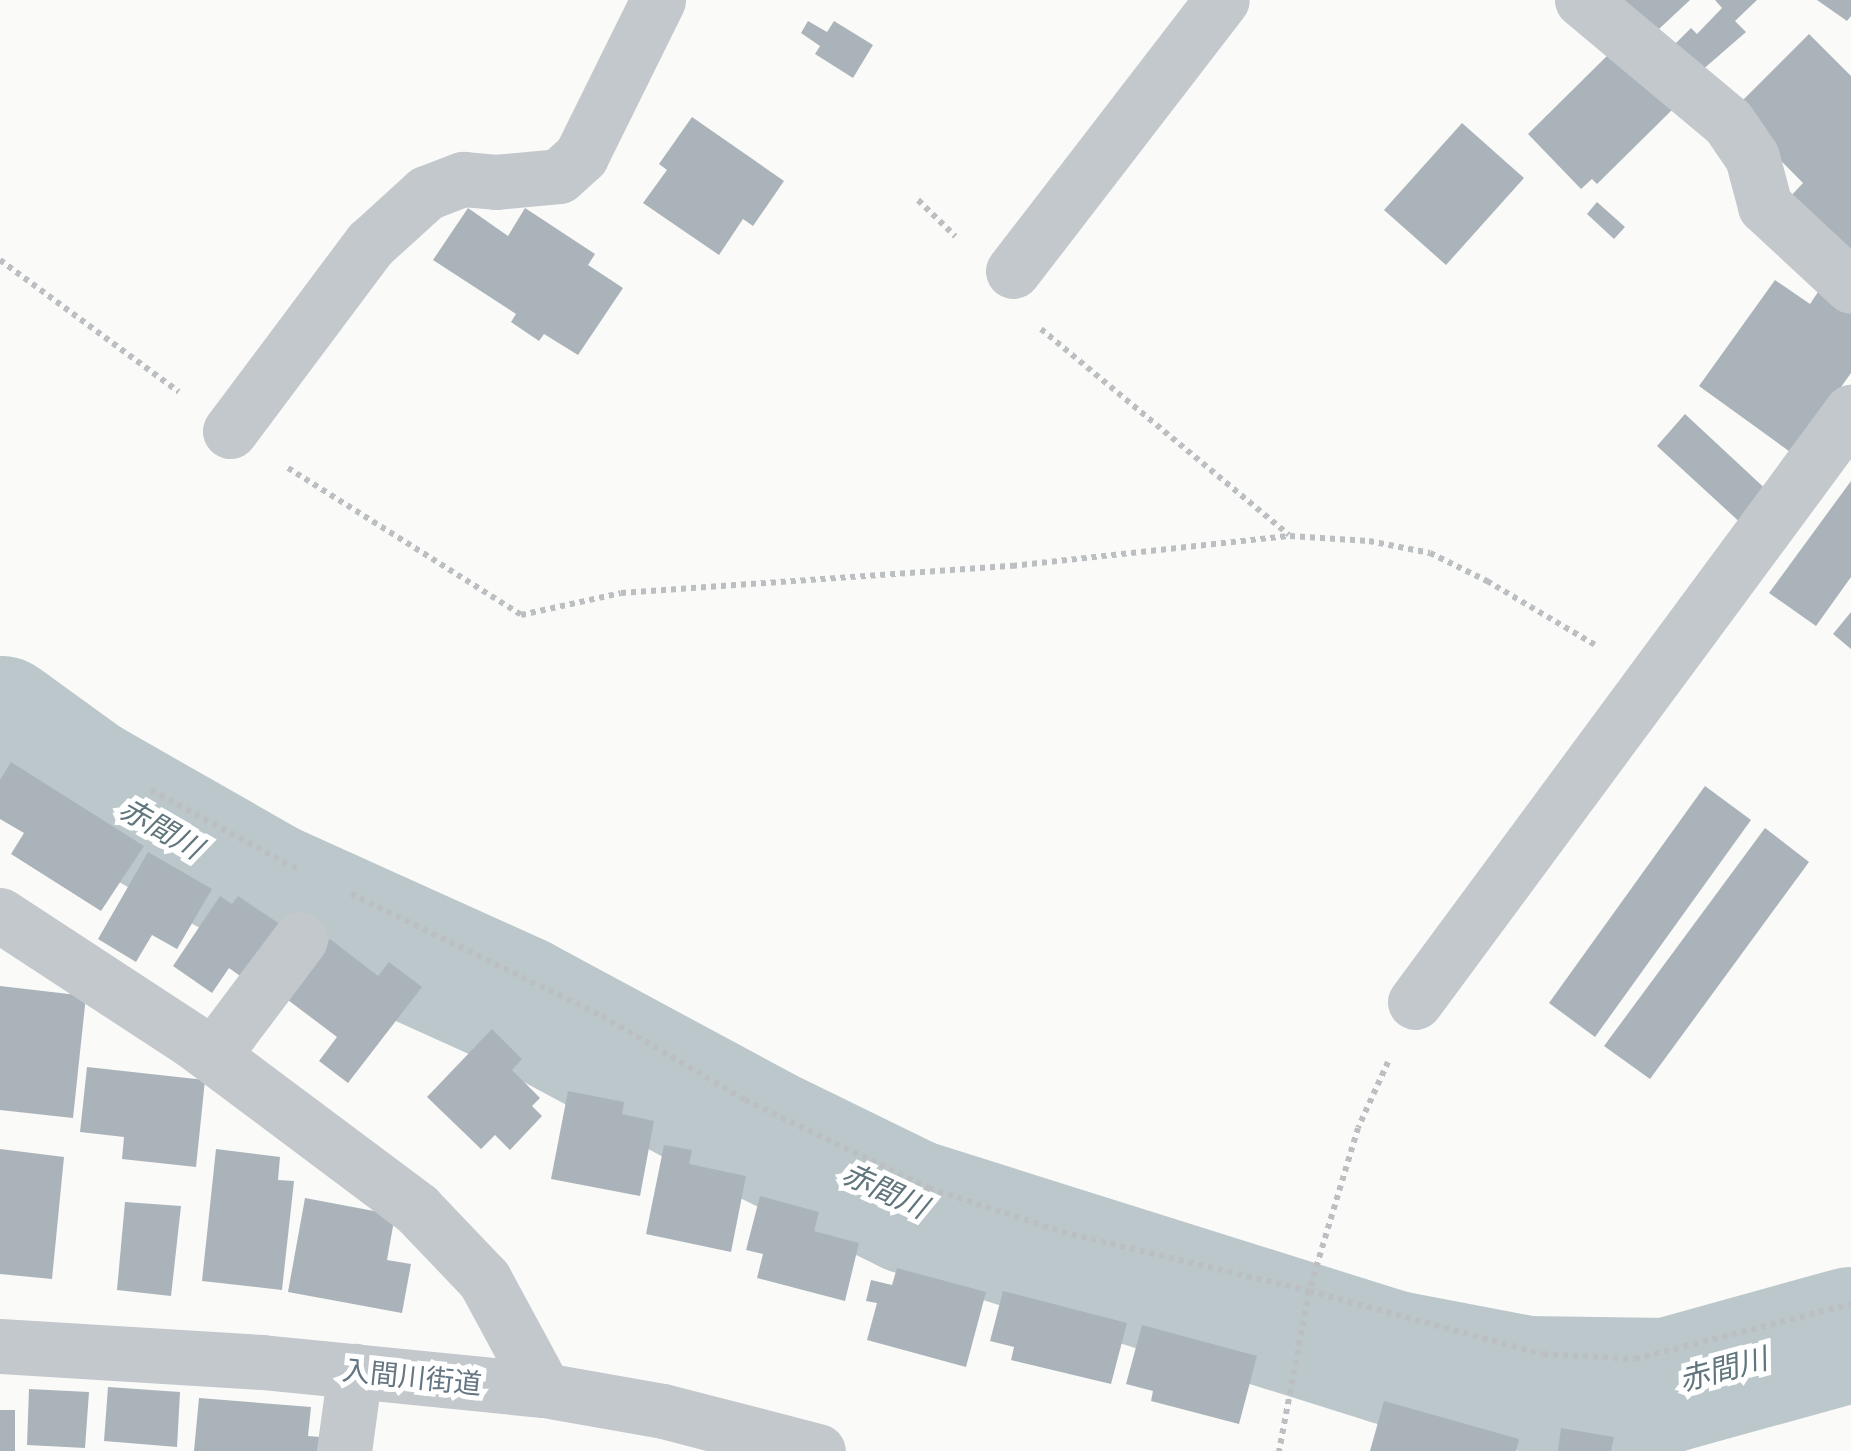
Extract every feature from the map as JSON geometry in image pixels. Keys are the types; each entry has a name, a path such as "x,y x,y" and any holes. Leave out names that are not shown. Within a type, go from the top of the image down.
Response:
{"street":[{"path":"230,430 370,244 426,193 463,178 496,182 558,176 581,156 658,0"},
{"path":"1021,296 1222,0"},
{"path":"1582,0 1728,122 1752,158 1765,206 1851,286"},
{"path":"1415,1002 1851,412"},
{"path":"0,916 213,1056 417,1209 484,1279 544,1390"},
{"path":"213,1056 300,939"},
{"name":"入間川街道","path":"0,1346 544,1390 663,1411 818,1451"},
{"path":"344,1451 354,1372"}],"path":[{"path":"918,200 961,242"},
{"path":"0,260 230,430 522,615 621,593 1012,566 1290,536 1369,542 1430,553 1487,580 1654,680"},
{"path":"1021,296 1144,412 1290,536"},
{"path":"151,790 302,871"},
{"path":"334,886 602,1016 744,1100 929,1188 1062,1232 1310,1291 1543,1354 1634,1359 1851,1304"},
{"path":"1279,1451 1310,1291 1358,1128 1415,1002"}],"building":[{"path":"1603,0 1690,0 1644,43"},
{"path":"1715,0 1757,0 1735,21 1746,32 1693,78 1667,52 1691,28 1697,34 1722,8"},
{"path":"1817,0 1851,0 1851,16 1847,21"},
{"path":"808,21 827,32 834,21 873,45 853,78 815,54 820,46 801,33"},
{"path":"1809,34 1851,76 1851,259 1789,198 1803,183 1732,111"},
{"path":"1613,50 1672,110 1597,184 1592,179 1581,189 1528,134"},
{"path":"692,117 784,181 753,226 743,219 719,255 643,203 667,170 659,164"},
{"path":"1462,123 1524,178 1446,265 1384,210"},
{"path":"1597,202 1625,227 1614,239 1587,214"},
{"path":"468,208 508,236 525,208 595,254 588,265 623,288 578,355 544,334 539,341 511,322 516,314 433,260"},
{"path":"1775,280 1810,304 1820,289 1851,311 1851,373 1793,454 1699,386"},
{"path":"1685,414 1772,495 1744,526 1657,446"},
{"path":"1851,481 1851,577 1816,626 1769,593"},
{"path":"1851,612 1851,649 1833,634"},
{"path":"11,762 144,846 101,911 11,854 24,833 0,819 0,780"},
{"path":"1705,786 1751,820 1595,1037 1549,1003"},
{"path":"1765,828 1809,862 1650,1079 1604,1046"},
{"path":"148,852 212,889 177,949 152,935 136,962 98,939"},
{"path":"220,896 232,904 238,896 284,927 247,981 229,968 212,993 173,966"},
{"path":"330,939 378,976 389,962 422,987 348,1083 319,1061 337,1037 284,997"},
{"path":"0,986 86,996 73,1118 0,1110"},
{"path":"492,1029 522,1059 512,1070 540,1098 532,1106 542,1116 510,1150 495,1135 481,1149 427,1097"},
{"path":"87,1067 205,1080 196,1167 122,1159 124,1137 80,1132"},
{"path":"568,1091 624,1102 622,1114 654,1121 640,1196 551,1179"},
{"path":"664,1145 692,1150 689,1164 746,1176 731,1252 646,1234"},
{"path":"0,1149 64,1157 52,1279 0,1274"},
{"path":"216,1149 280,1157 278,1180 294,1181 282,1290 202,1281"},
{"path":"760,1196 819,1212 814,1231 859,1243 845,1301 757,1278 763,1254 746,1250"},
{"path":"305,1198 395,1215 387,1260 411,1264 402,1313 288,1292"},
{"path":"125,1202 181,1206 171,1296 117,1290"},
{"path":"897,1268 986,1292 966,1367 867,1340 877,1303 866,1301 871,1280 892,1285"},
{"path":"1003,1291 1127,1323 1111,1384 1011,1360 1014,1347 990,1341"},
{"path":"1142,1325 1257,1356 1239,1424 1151,1401 1153,1391 1126,1384"},
{"path":"108,1387 180,1392 177,1447 104,1441"},
{"path":"29,1389 89,1392 85,1448 27,1445"},
{"path":"199,1398 311,1407 308,1436 332,1438 331,1451 194,1451"},
{"path":"1384,1401 1519,1439 1516,1451 1370,1451"},
{"path":"0,1410 15,1410 15,1451 0,1451"},
{"path":"1561,1428 1614,1437 1611,1451 1558,1451"}],"waterway":[{"name":"赤間川","path":"0,723 84,784 268,889 518,1002 759,1132 910,1206 1390,1357 1526,1383 1667,1385 1851,1334"}]}
